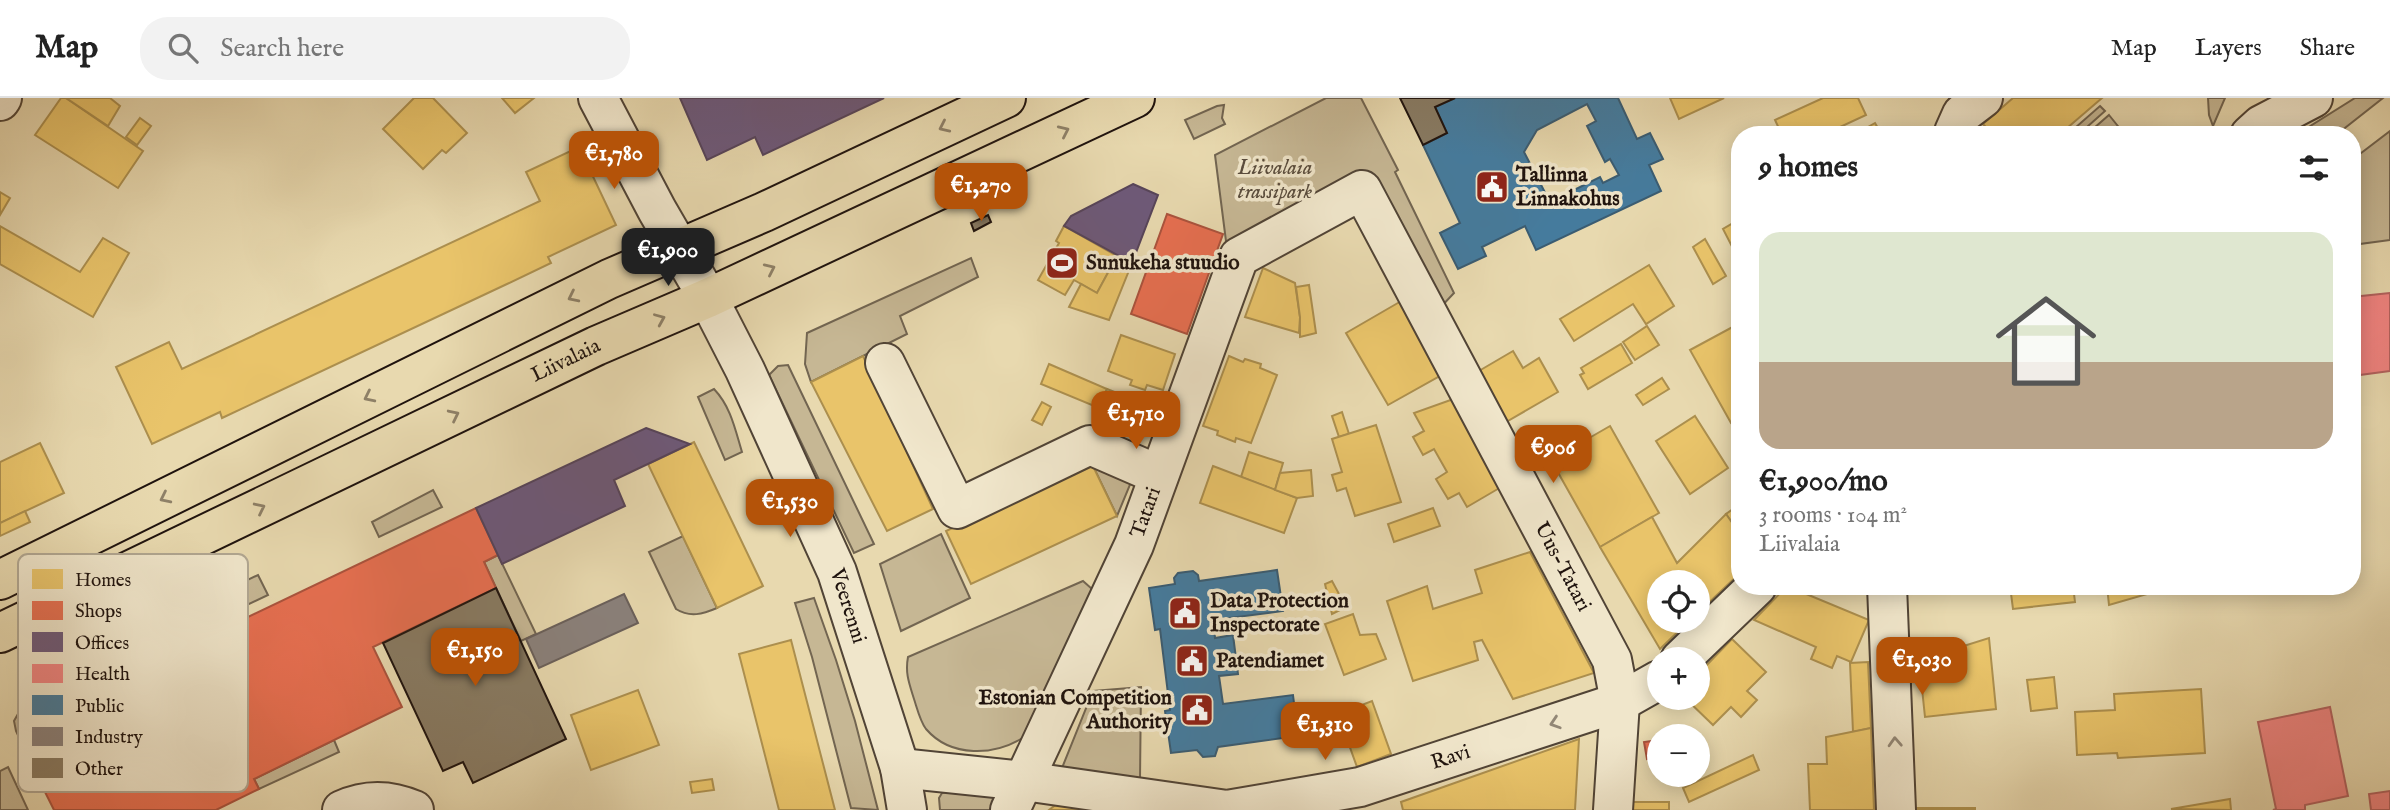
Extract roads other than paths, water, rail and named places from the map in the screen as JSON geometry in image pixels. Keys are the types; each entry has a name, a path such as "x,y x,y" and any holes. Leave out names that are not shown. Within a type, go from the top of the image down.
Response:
{"main road":[{"path":"53,554 608,279 764,212 1006,98"},
{"name":"Liivalaia","path":"164,554 596,346 708,298 1135,98"},
{"path":"0,580 18,571"},
{"name":"Liivalaia","path":"0,633 18,624"}],"street":[{"path":"1957,126 1962,114 1983,98"},
{"path":"2255,119 2313,98"},
{"name":"Veerenni","path":"604,100 657,210 708,298 752,386 837,572 900,768 907,810"},
{"name":"Tatari","path":"1017,795 1134,545 1239,257 1362,190"},
{"name":"Uus-Tatari","path":"1362,190 1612,660 1620,702 1613,810"},
{"path":"885,363 957,509 1090,445 1159,475"},
{"path":"1694,647 1748,595"},
{"path":"1887,595 1896,810"},
{"name":"Ravi","path":"900,768 1017,795 1227,810 1350,799 1620,702 1647,687"},
{"path":"342,810 355,804 385,802 414,810"}],"place":[{"name":"Tallinna Linnakohus","path":"1492,187"},
{"name":"Sunukeha stuudio","path":"1062,263"},
{"name":"Data Protection Inspectorate","path":"1185,613"},
{"name":"Patendiamet","path":"1192,661"},
{"name":"Estonian Competition Authority","path":"1197,710"}],"park label":[{"name":"Liivalaia trassipark","path":"1275,180"}]}
